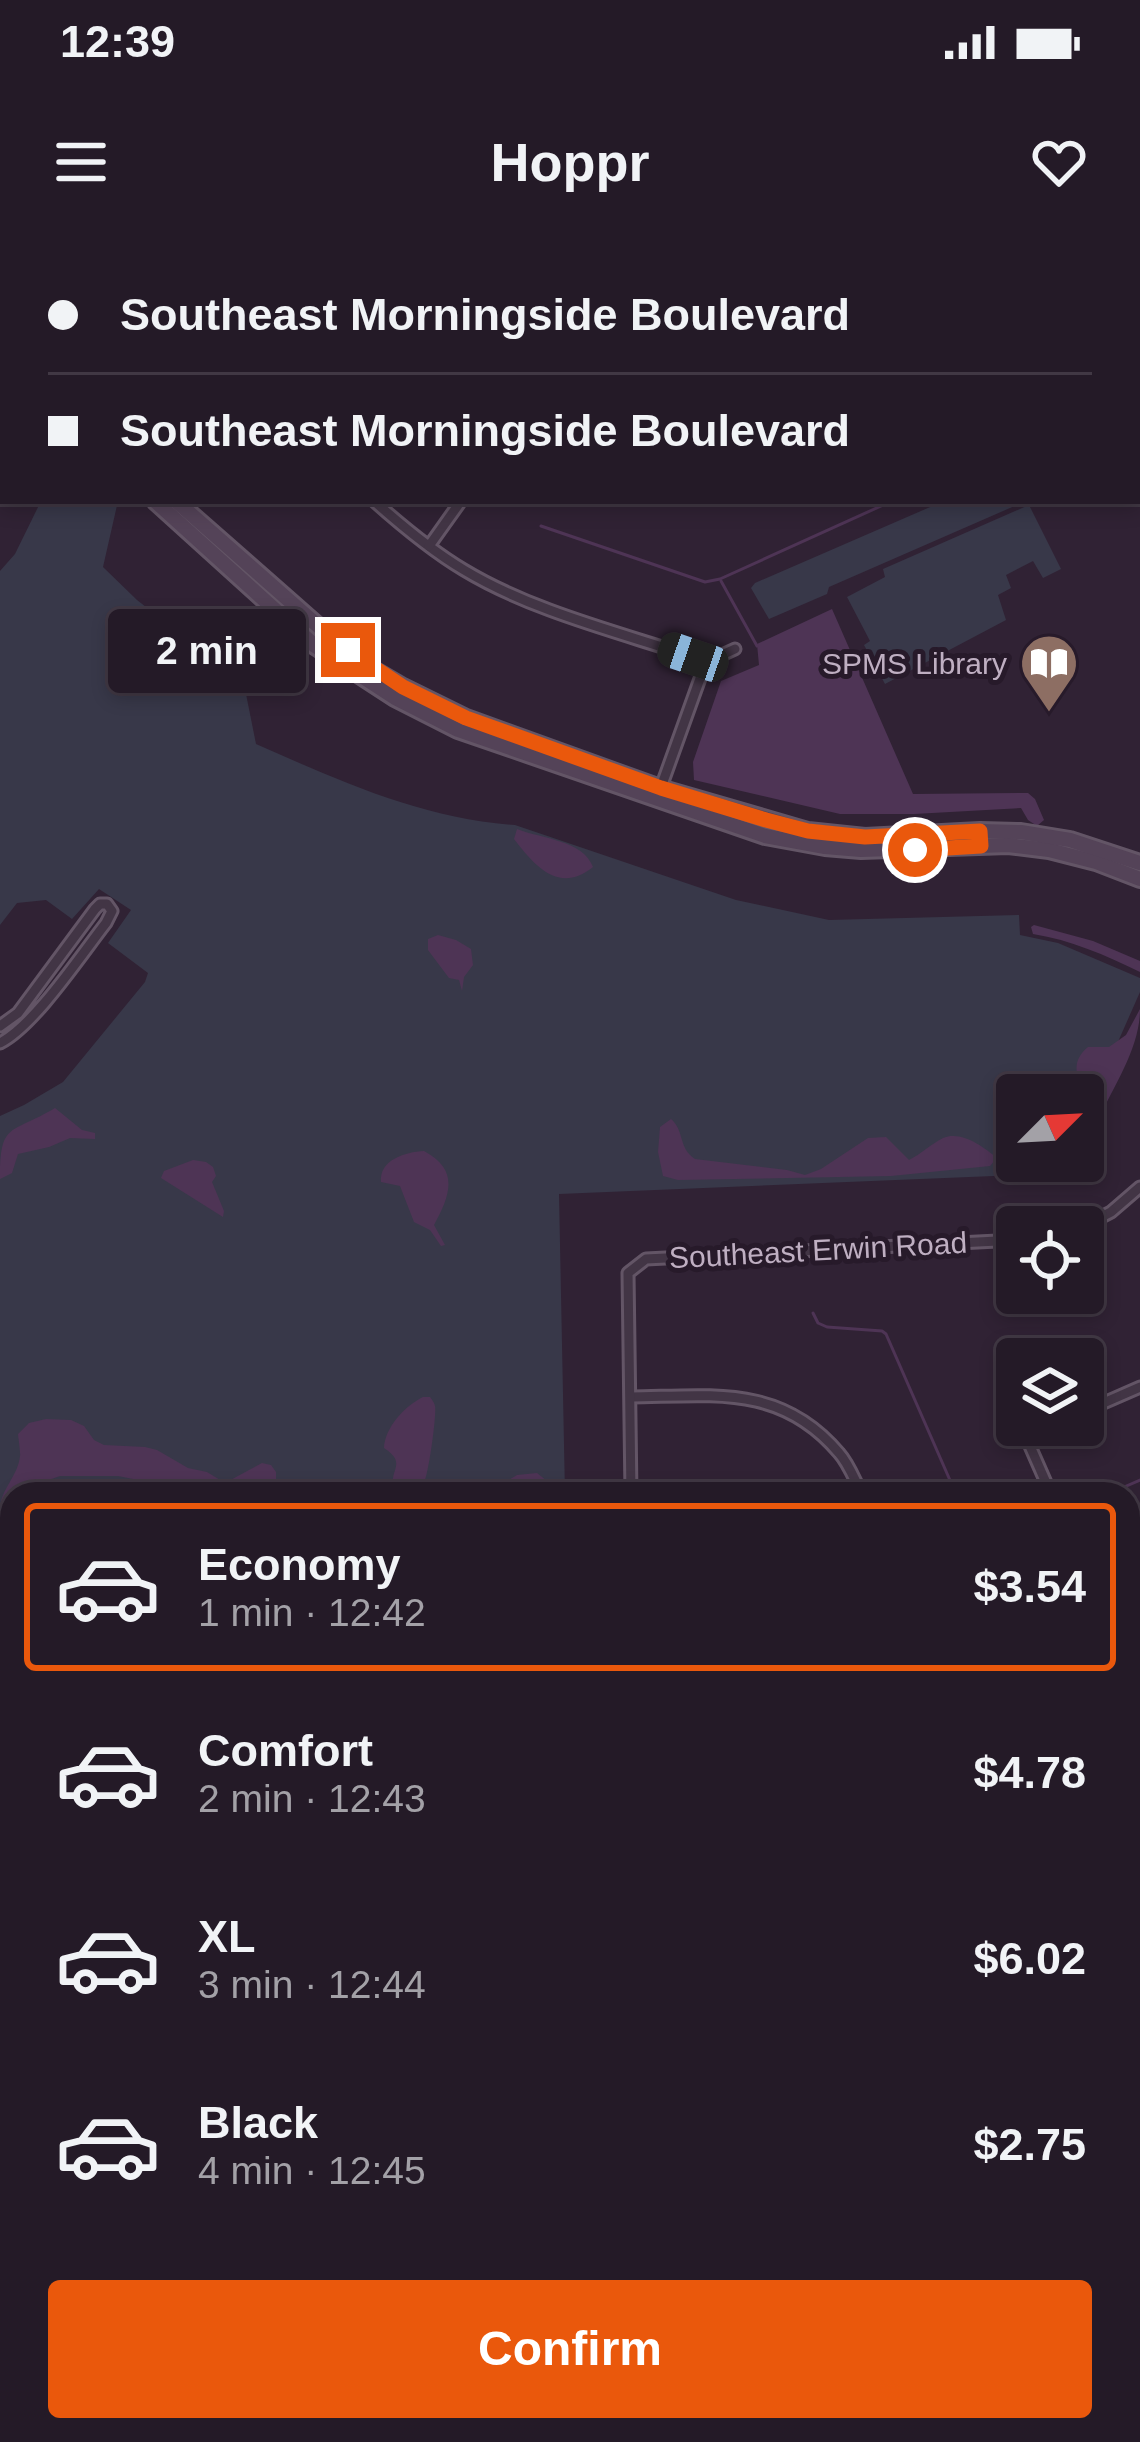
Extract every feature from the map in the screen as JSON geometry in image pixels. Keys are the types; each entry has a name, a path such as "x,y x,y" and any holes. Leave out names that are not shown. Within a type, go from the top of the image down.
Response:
{"street":[{"path":"159,504 267,592"},
{"path":"179,504 315,646 458,730 534,750 764,836 915,850 981,838 1135,869"},
{"path":"378,504 464,570 507,592 693,657 702,673 658,793"},
{"path":"429,546 458,504"},
{"path":"700,665 735,649"},
{"path":"0,1026 18,1012 95,909 107,904 112,911 106,923 28,1021 0,1043"},
{"path":"1104,1216 1140,1187"},
{"path":"1129,1198 1140,1212"},
{"name":"Southeast Erwin Road","path":"631,1482 628,1273 646,1259 996,1241"},
{"path":"1104,1403 1140,1387"},
{"path":"631,1397 732,1395 764,1401 814,1428 842,1456 856,1482"},
{"path":"1030,1446 1046,1482"}],"shaded area":[{"path":"40,504 117,504 103,567 137,600 244,684 256,744 415,806 515,825 736,900 829,920 1019,915 1020,935 1058,943 1140,978 1140,992 1104,1074 996,1074 996,1176 559,1194 565,1482 0,1482 0,1116 63,1082 148,973 108,943 131,910 99,889 72,919 46,900 17,903 0,925 0,571 15,554"},
{"path":"937,504 1019,504 829,587 827,594 769,619 751,588"},
{"path":"1029,505 1061,569 1043,578 1033,561 1006,575 1011,588 998,595 1006,620 885,684 864,645 870,641 847,597 885,577 883,569"},
{"path":"832,609 913,794 1028,793 1044,820 1037,826 1021,808 840,814 694,780 693,762 721,681 759,665 757,644"},
{"path":"517,829 571,846 593,867 569,878 548,873 514,839"},
{"path":"1034,925 1093,941 1140,961 1140,972 1088,949 1033,934"},
{"path":"438,935 471,949 473,965 464,977 462,991 459,980 449,978 428,950 428,939"},
{"path":"1140,1009 1126,1065 1104,1108 1104,1074 1077,1074 1079,1058 1088,1047 1109,1047 1126,1035"},
{"path":"55,1108 82,1130 95,1133 95,1139 70,1138 18,1154 12,1173 0,1179 6,1138"},
{"path":"671,1119 695,1159 805,1175 868,1138 886,1137 909,1160 939,1140 957,1136 986,1149 996,1159 990,1166 891,1176 678,1180 663,1176 660,1127"},
{"path":"424,1151 443,1166 449,1184 434,1225 445,1245 441,1246 430,1230 414,1222 400,1186 381,1182 389,1163"},
{"path":"193,1160 213,1167 212,1182 223,1217 161,1178 164,1171"},
{"path":"423,1397 430,1397 435,1405 432,1447 424,1482 393,1482 396,1464 384,1448 385,1440 409,1406"},
{"path":"71,1420 104,1445 157,1450 223,1482 60,1476 43,1482 10,1482 19,1463 18,1434 29,1423"},
{"path":"262,1463 276,1472 276,1482 227,1482"},
{"path":"537,1473 548,1482 506,1482"}],"waterway":[{"path":"541,526 705,582 885,504"},
{"path":"721,581 757,646"},
{"path":"813,1313 827,1327 886,1334 951,1482"},
{"path":"1135,1482 1140,1480"}],"place":[{"name":"SPMS Library","path":"1049,714"}],"route":[{"path":"348,650 403,687 466,718 766,820 808,831 865,837 980,831 981,846 915,850"}]}
